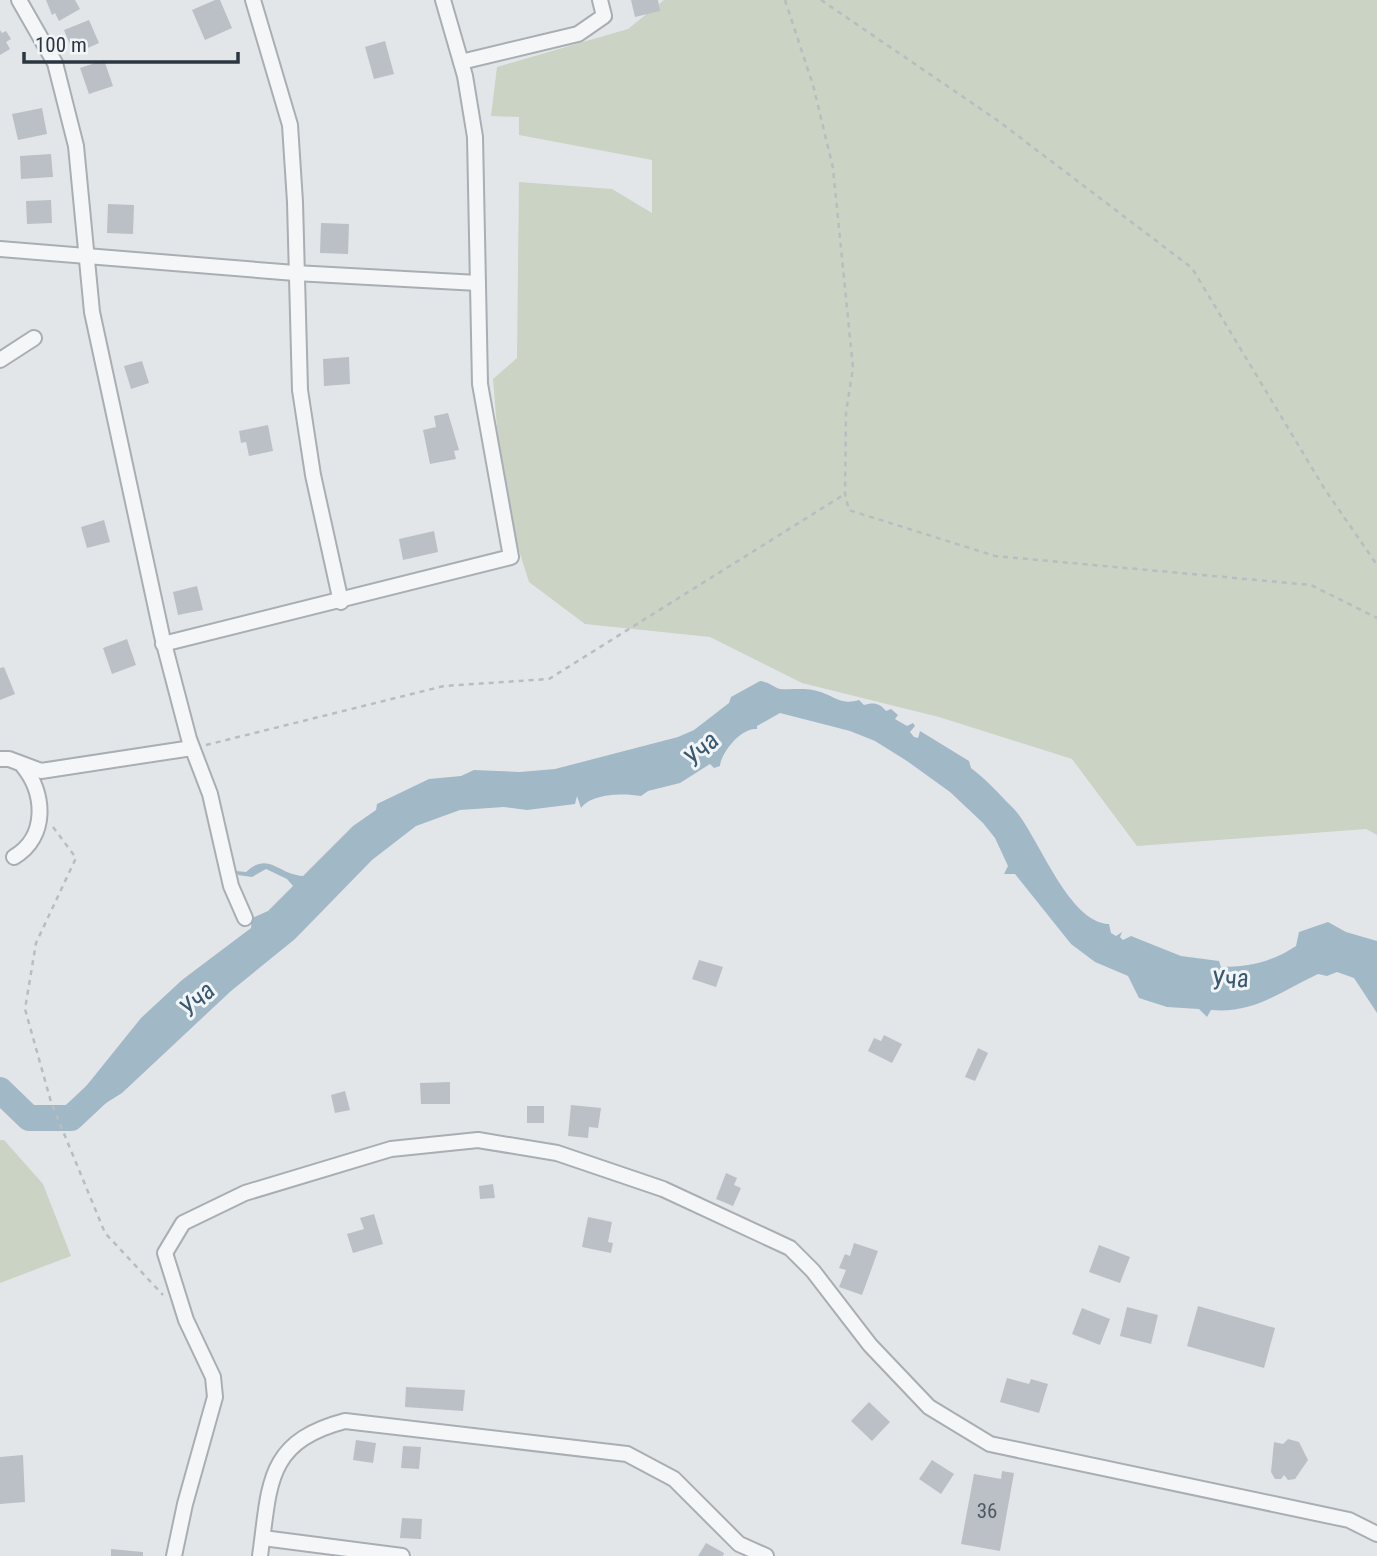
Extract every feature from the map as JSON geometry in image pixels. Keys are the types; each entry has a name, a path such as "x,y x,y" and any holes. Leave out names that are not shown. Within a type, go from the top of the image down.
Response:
{"street":[{"path":"19,0 55,64 76,146 92,312 163,644 192,748 209,794 231,886 245,918"},
{"path":"253,0 290,125 300,390 313,475 341,601"},
{"path":"163,644 511,557 480,384 475,137 461,62 443,0"},
{"path":"461,62 578,34 604,16 600,0"},
{"path":"0,248 295,273 478,284"},
{"path":"0,360 34,338"},
{"path":"0,759 9,759 41,771 192,748"},
{"path":"14,857 26,850 36,833 40,810 34,780 22,765"},
{"path":"174,1556 185,1504 215,1397 213,1377 186,1320 165,1253 183,1223 245,1193 391,1149 478,1140 557,1153 663,1189 790,1248 813,1271 870,1345 929,1407 990,1444 1349,1520 1377,1534"},
{"path":"260,1556 270,1485 289,1449 301,1436 345,1421 627,1454 674,1479 739,1544 766,1556"},
{"path":"263,1538 402,1556"}],"path":[{"path":"785,0 813,85 833,168 853,368 846,412 845,494 849,510 995,556 1311,585 1377,618"},
{"path":"821,0 997,120 1192,268 1324,488 1377,565"},
{"path":"192,748 444,686 549,679 845,494"},
{"path":"40,810 76,859 36,943 25,1010 51,1102 105,1233 168,1301"}],"green space":[{"path":"664,0 1377,0 1377,835 1366,829 1137,846 1072,759 939,717 802,683 710,637 585,624 529,582 503,500 493,379 517,358 519,182 612,189 652,213 652,160 519,135 519,117 491,116 497,67 628,29"},
{"path":"0,1140 4,1140 43,1184 71,1256 0,1283"}],"water":[{"path":"760,681 780,689 813,690 841,701 859,700 864,705 876,704 886,711 891,709 898,715 895,719 907,726 913,723 915,726 910,732 914,737 918,738 920,731 969,761 971,768 1023,821 1067,894 1094,920 1109,924 1111,933 1116,936 1122,932 1120,937 1123,940 1131,936 1181,956 1219,961 1221,967 1251,965 1269,960 1296,946 1299,932 1328,922 1346,932 1377,941 1377,1013 1354,978 1337,972 1327,976 1318,974 1254,1005 1211,1010 1207,1017 1199,1009 1167,1007 1139,998 1128,976 1095,962 1071,944 1015,874 1004,874 1008,866 995,838 950,792 875,741 850,731 780,713 757,726 757,729 751,729 739,736 728,748 720,766 714,768 710,764 680,783 648,791 641,796 626,794 600,797 581,808 577,796 575,804 527,810 504,807 460,810 416,826 372,860 295,939 231,991 122,1093 79,1120 71,1105 141,1018 182,980 251,928 252,918 268,911 293,886 287,879 266,869 252,877 238,875 236,871 246,872 261,863 303,876 353,826 376,810 377,804 429,779 461,776 474,770 520,772 555,769 678,737 694,730 729,703 731,697"}],"building":[{"path":"46,0 75,0 80,9 59,21 55,13 52,15"},
{"path":"220,0 232,28 205,40 192,10"},
{"path":"631,0 658,0 660,11 635,17"},
{"path":"89,20 99,43 74,54 64,30"},
{"path":"0,30 2,33 6,31 11,39 6,42 10,49 0,55"},
{"path":"385,41 394,74 374,79 365,47"},
{"path":"104,60 113,86 89,94 80,68"},
{"path":"42,108 47,134 18,140 12,114"},
{"path":"51,154 53,177 21,179 20,156"},
{"path":"51,200 52,223 27,224 26,201"},
{"path":"108,204 134,205 133,234 107,233"},
{"path":"321,223 349,224 348,254 320,253"},
{"path":"349,357 350,384 324,386 323,359"},
{"path":"142,361 149,383 131,389 124,366"},
{"path":"448,413 459,450 454,451 456,459 430,464 423,430 436,427 434,416"},
{"path":"268,425 273,451 249,456 246,442 241,443 239,431"},
{"path":"104,520 110,542 87,548 81,527"},
{"path":"434,531 438,552 403,560 399,539"},
{"path":"197,586 203,610 178,615 173,592"},
{"path":"127,639 136,665 112,674 103,648"},
{"path":"4,667 15,694 0,700 0,668"},
{"path":"699,960 723,967 716,987 692,979"},
{"path":"884,1035 902,1044 892,1063 868,1051 874,1038 881,1041"},
{"path":"978,1048 988,1053 975,1081 965,1077"},
{"path":"450,1082 450,1104 421,1104 420,1083"},
{"path":"345,1091 350,1110 335,1113 331,1095"},
{"path":"571,1105 601,1108 598,1128 589,1127 588,1138 568,1136"},
{"path":"527,1106 544,1106 544,1123 527,1123"},
{"path":"726,1173 737,1178 734,1185 741,1188 733,1206 716,1199"},
{"path":"493,1184 495,1198 480,1199 479,1186"},
{"path":"374,1214 383,1244 353,1253 347,1234 364,1229 360,1218"},
{"path":"588,1217 612,1222 608,1242 613,1243 611,1253 582,1247"},
{"path":"854,1243 878,1251 862,1295 839,1287 846,1270 839,1268 845,1254 850,1256"},
{"path":"1099,1245 1130,1257 1120,1283 1089,1272"},
{"path":"1198,1306 1275,1328 1264,1368 1187,1346"},
{"path":"1127,1307 1158,1315 1151,1344 1120,1336"},
{"path":"1082,1308 1110,1319 1100,1345 1072,1334"},
{"path":"1007,1378 1029,1384 1031,1379 1048,1384 1039,1413 1000,1402"},
{"path":"406,1387 465,1390 463,1411 405,1407"},
{"path":"869,1402 890,1422 872,1441 851,1421"},
{"path":"1288,1439 1299,1442 1308,1460 1295,1479 1288,1480 1284,1475 1281,1479 1275,1479 1271,1472 1274,1442 1283,1444"},
{"path":"356,1440 376,1443 373,1463 353,1460"},
{"path":"403,1446 421,1447 419,1469 401,1468"},
{"path":"23,1455 25,1502 0,1504 0,1457"},
{"path":"932,1460 954,1474 941,1494 919,1479"},
{"path":"1002,1471 1014,1473 1000,1551 961,1544 974,1474 1001,1479"},
{"path":"402,1518 422,1519 421,1539 400,1538"},
{"path":"706,1543 724,1553 723,1556 698,1556"},
{"path":"111,1549 143,1552 143,1556 111,1556"}],"waterway":[{"name":"Уча","path":"0,1090 29,1118 71,1118 102,1089"}]}
